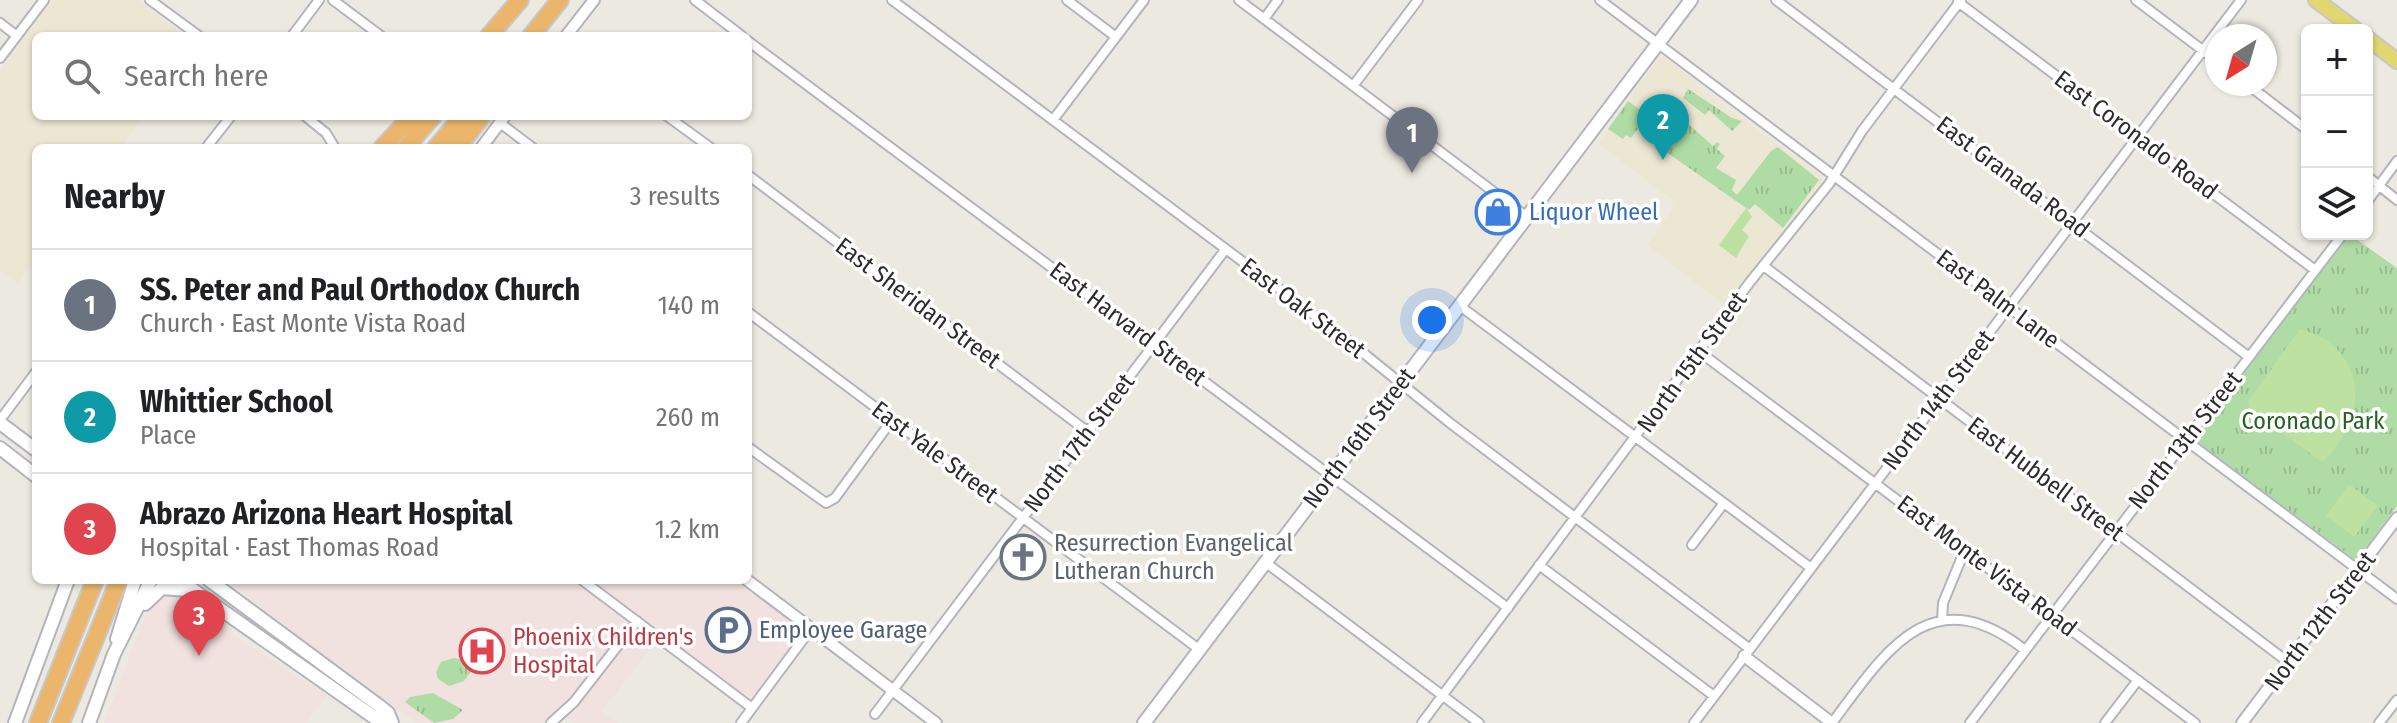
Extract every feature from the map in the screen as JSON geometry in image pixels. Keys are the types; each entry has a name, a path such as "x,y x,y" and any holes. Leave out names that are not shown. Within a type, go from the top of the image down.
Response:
{"highway":[{"path":"492,32 520,0"},
{"path":"504,32 531,0"},
{"path":"534,32 560,0"},
{"path":"547,32 571,0"},
{"path":"386,144 408,120"},
{"path":"408,144 430,120"},
{"path":"439,144 460,120"},
{"path":"460,144 479,120"},
{"path":"38,723 93,584"},
{"path":"61,723 117,584"}],"main road":[{"name":"North 16th Street","path":"1144,723 1691,0"},
{"path":"2316,0 2348,24"},
{"path":"2373,43 2397,61"},
{"path":"0,421 32,447"},
{"path":"0,448 32,473"},
{"path":"13,723 66,584"},
{"path":"114,654 122,613 133,584"},
{"path":"89,723 114,654 149,584"},
{"path":"184,584 382,723"},
{"path":"214,584 388,713 392,723"},
{"path":"227,584 251,602 265,621"},
{"path":"114,654 155,591 173,587 201,596"}],"street":[{"path":"0,58 44,0"},
{"path":"150,0 194,32"},
{"path":"295,32 319,0"},
{"path":"333,0 376,32"},
{"path":"569,32 594,0"},
{"path":"695,0 737,32"},
{"name":"East Oak Street","path":"892,0 1576,517 1832,723"},
{"path":"1067,0 1116,37"},
{"path":"1053,120 1144,0"},
{"path":"1239,0 1527,217"},
{"path":"1264,19 1278,0"},
{"path":"1353,86 1418,0"},
{"name":"East Palm Lane","path":"1600,0 2397,599"},
{"name":"East Granada Road","path":"1776,0 2249,357"},
{"path":"2136,0 2203,50"},
{"name":"North 14th Street","path":"1694,723 2241,0"},
{"name":"North 15th Street","path":"1422,723 1701,353 1738,299 1835,176 1894,87 1959,1"},
{"name":"East Coronado Road","path":"1959,1 2315,270"},
{"path":"0,23 17,36"},
{"name":"East Harvard Street","path":"752,44 1508,608"},
{"path":"2263,96 2301,125"},
{"path":"209,144 228,120"},
{"path":"310,120 326,133 333,144"},
{"path":"484,144 501,120"},
{"path":"503,120 529,144"},
{"path":"672,120 706,144"},
{"path":"2373,193 2397,161"},
{"name":"East Sheridan Street","path":"752,178 1088,432"},
{"path":"2373,181 2397,200"},
{"name":"North 13th Street","path":"1970,723 2050,614 2338,240"},
{"name":"North 17th Street","path":"875,714 1225,250"},
{"name":"East Hubbell Street","path":"1765,267 2288,662"},
{"path":"1460,306 1811,568"},
{"name":"East Yale Street","path":"752,315 1200,650"},
{"name":"East Monte Vista Road","path":"1701,353 2195,723"},
{"path":"0,421 32,377"},
{"path":"752,450 826,503 835,498 892,420"},
{"path":"1692,545 1724,503"},
{"name":"North 12th Street","path":"2242,723 2397,518"},
{"path":"1942,621 1943,603 1964,552"},
{"path":"1265,562 1479,723"},
{"path":"1539,565 1714,696"},
{"path":"587,584 752,708"},
{"path":"752,584 936,723"},
{"path":"551,723 574,702 637,621"},
{"path":"1832,723 1887,650 1921,628 1942,621 1989,626 2025,650"},
{"path":"741,723 810,630"},
{"path":"2105,723 2138,680"},
{"path":"2379,723 2397,700"}],"shaded area":[{"path":"50,0 137,0 181,32 32,32 32,120 141,120 123,144 32,144 32,264 18,283 0,270 0,73 8,57"},
{"path":"1664,57 1696,81 1697,86 1821,176 1822,184 1727,307 1647,245 1676,203 1598,143 1659,59"},
{"name":"Phoenix Children's Hospital","path":"232,584 742,584 794,624 800,634 753,696 746,695 662,633 602,711 618,723 574,723 558,711 545,723 417,723 379,698 376,691 334,660 326,658"},
{"path":"161,592 183,594 243,642 327,695 306,723 104,723 149,607"}],"green space":[{"path":"1688,89 1732,118 1742,121 1732,131 1709,110 1705,115 1683,98"},
{"path":"1628,101 1643,112 1639,118 1643,122 1631,138 1626,135 1623,139 1608,129"},
{"path":"1678,115 1713,146 1717,142 1720,144 1717,149 1725,156 1716,168 1736,180 1732,190 1737,195 1771,151 1778,147 1819,180 1783,228 1755,204 1749,210 1655,144 1674,119 1677,121"},
{"path":"1746,208 1752,217 1742,230 1749,236 1736,258 1719,245"},
{"name":"Coronado Park","path":"2344,240 2357,240 2397,268 2397,506 2359,557 2354,559 2199,443 2196,437"},
{"path":"2300,329 2323,338 2339,352 2350,368 2355,386 2349,426 2338,445 2322,462 2250,409 2248,402"},
{"path":"2349,484 2378,506 2354,537 2326,516"},
{"path":"454,658 468,661 472,670 464,681 449,686 438,679 436,672 441,662"},
{"path":"433,693 463,710 453,719 434,723 405,702 410,697"}],"place":[{"name":"Whittier School","path":"1663,160"},
{"name":"SS. Peter and Paul Orthodox Church","path":"1412,173"},
{"name":"Liquor Wheel","path":"1498,212"},
{"name":"Resurrection Evangelical Lutheran Church","path":"1023,557"},
{"name":"Employee Garage","path":"728,630"},
{"name":"Phoenix Children's Hospital","path":"482,651"},
{"name":"Abrazo Arizona Heart Hospital","path":"199,656"}]}
